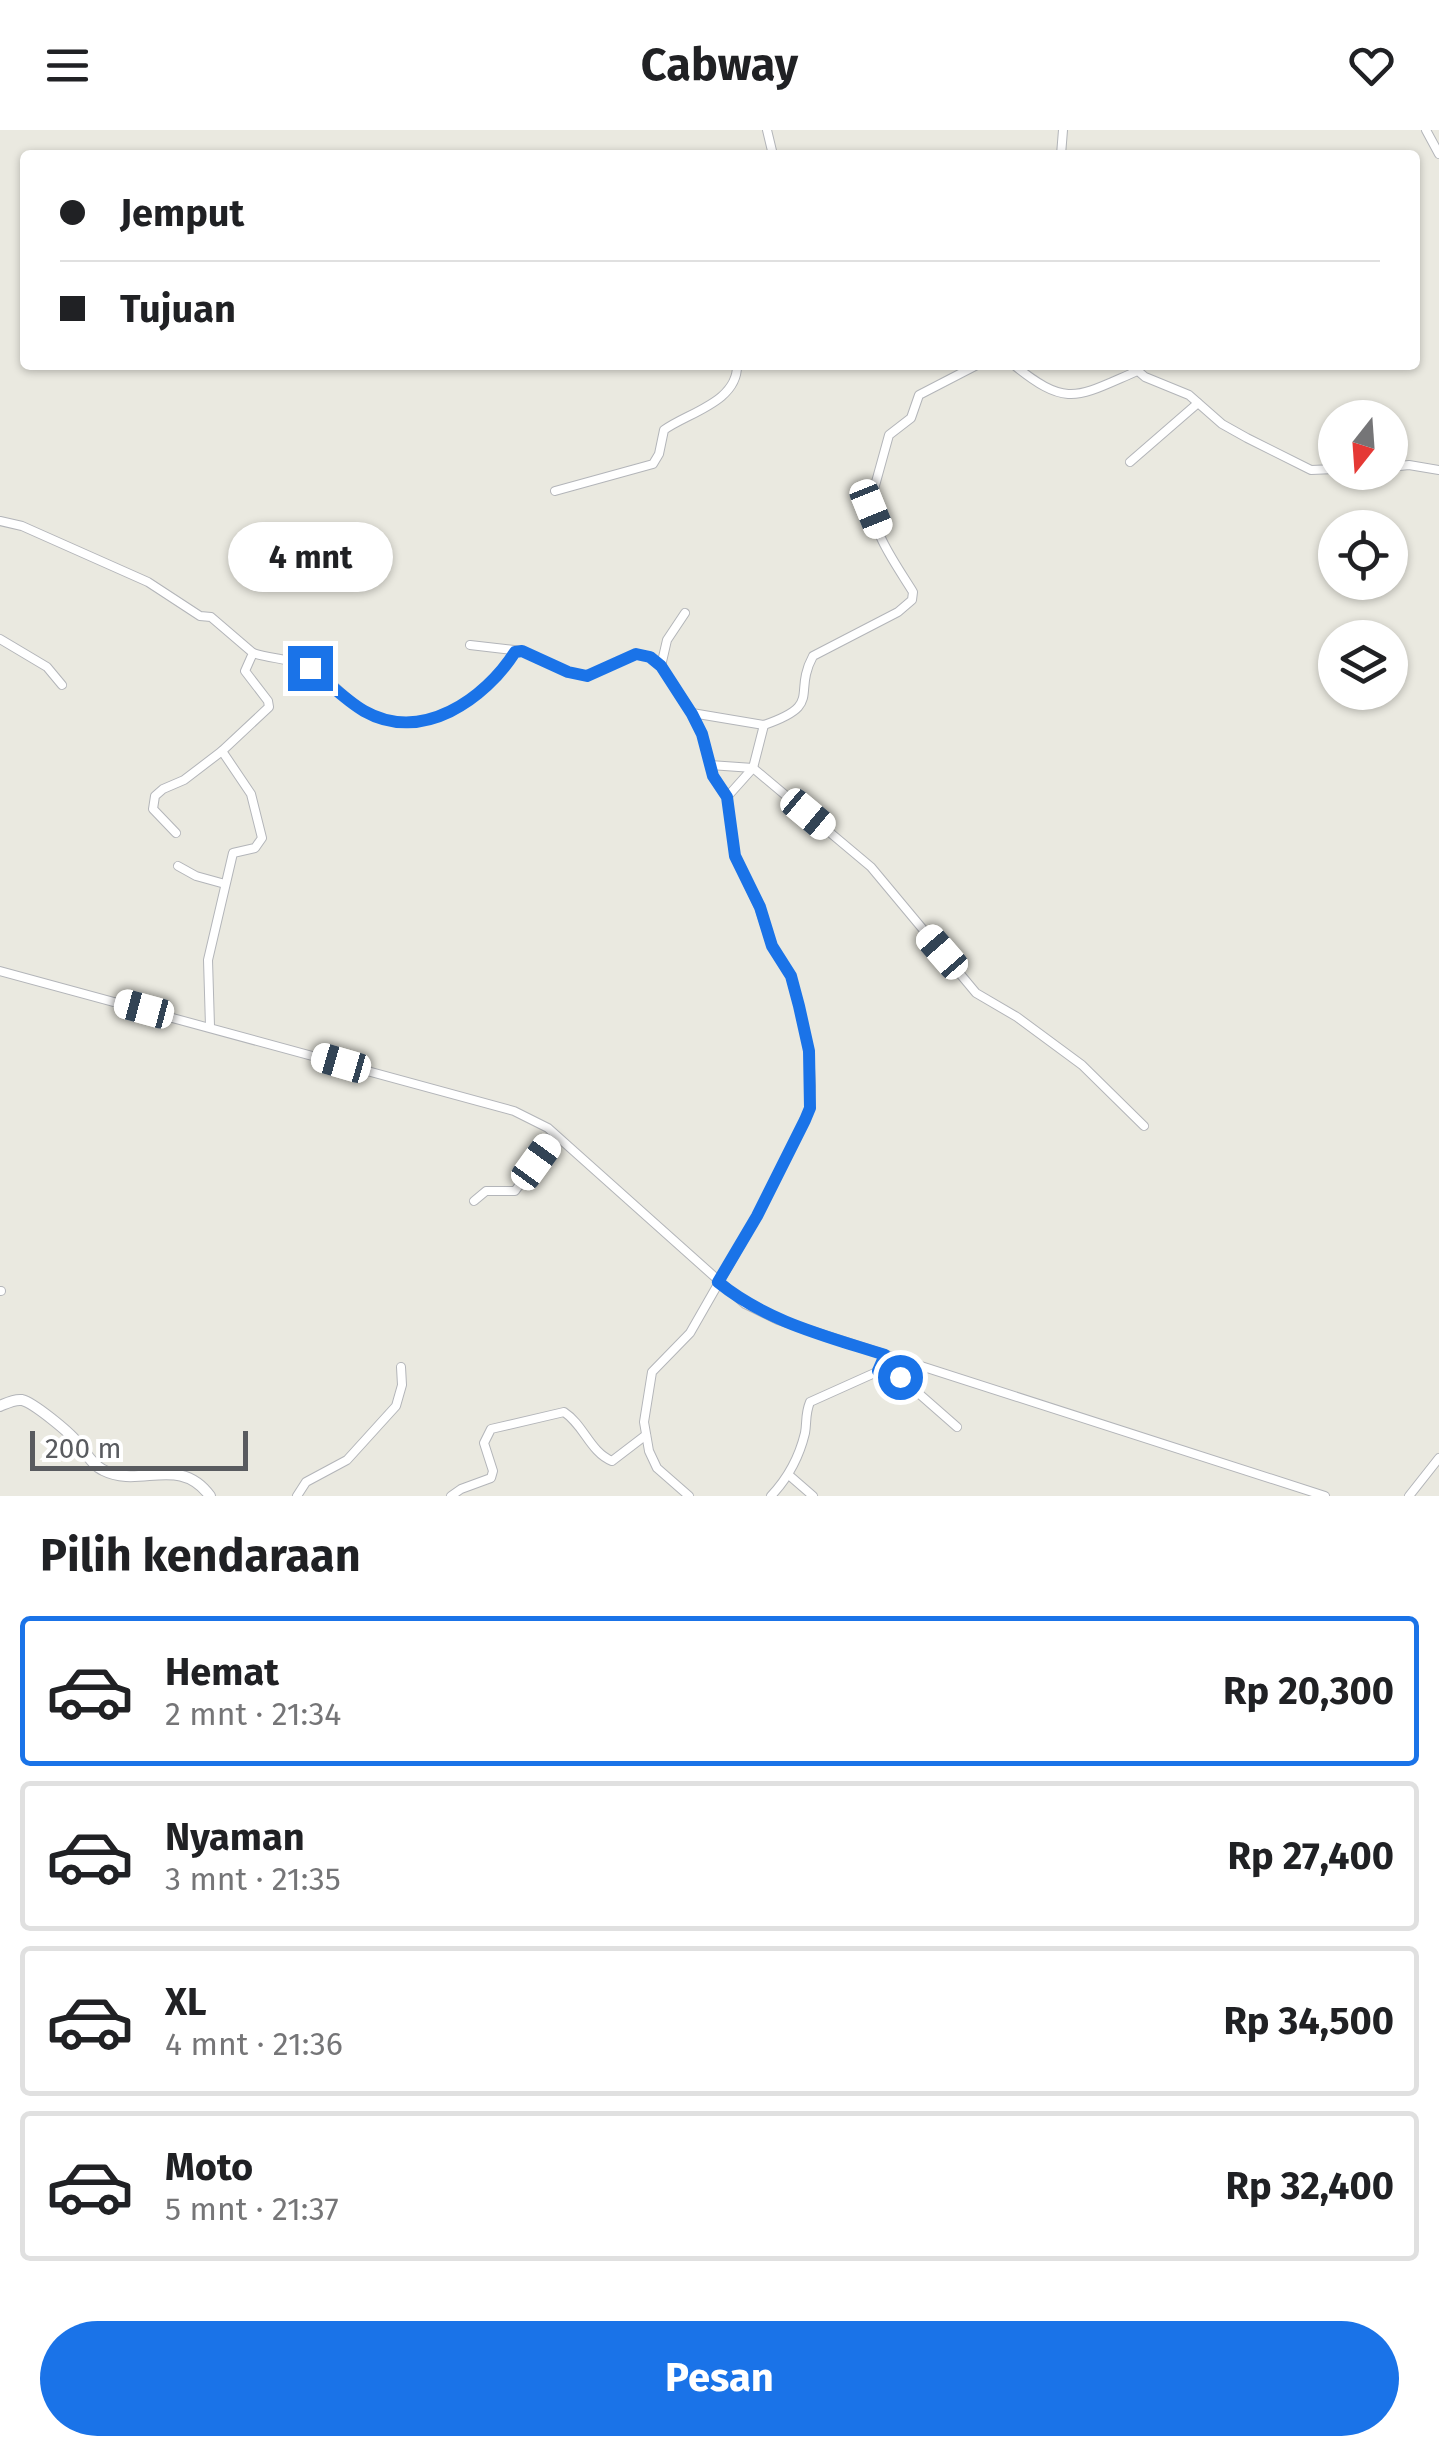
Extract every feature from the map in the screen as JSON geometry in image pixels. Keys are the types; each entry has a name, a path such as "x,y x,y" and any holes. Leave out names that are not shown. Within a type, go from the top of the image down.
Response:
{"street":[{"path":"1426,130 1439,154"},
{"path":"555,490 653,464 664,430 716,400 736,378 737,370"},
{"path":"692,714 764,725 798,708 804,700 809,664 818,651 898,612 912,600 913,592 885,544 870,500 890,435 910,418 920,395 968,370"},
{"path":"1020,370 1070,396 1085,394 1129,370"},
{"path":"1137,370 1185,393 1235,432 1318,470"},
{"path":"1130,462 1198,403"},
{"path":"1408,465 1439,470"},
{"path":"0,521 22,526 148,582 200,616 211,618 253,653 303,664 364,711 392,720 436,717 464,705 496,678 515,652"},
{"path":"661,666 667,640 685,613"},
{"path":"0,639 47,667 62,685"},
{"path":"470,645 522,651 583,675 596,674 636,654 650,657 661,666 702,734 715,781 727,797 735,856 760,907 772,946 791,976 809,1051 810,1108 757,1216 690,1334 652,1372 646,1398 646,1435 652,1460 689,1496"},
{"path":"176,833 152,809 155,796 184,780 269,708 268,700 244,672 253,653"},
{"path":"727,797 754,768 764,725"},
{"path":"210,1026 208,960 231,856 255,848 262,838 251,794 222,750"},
{"path":"710,764 754,768 871,867 976,993 1017,1017 1082,1065 1144,1126"},
{"path":"178,866 193,875 225,884"},
{"path":"0,971 535,1119 718,1282 745,1304 778,1320 1325,1496"},
{"path":"474,1202 486,1191 514,1190 556,1136"},
{"path":"878,1371 885,1355"},
{"path":"297,1496 306,1482 347,1460 396,1406 402,1385 401,1367"},
{"path":"771,1496 790,1476 805,1432 804,1418 810,1402 878,1371 900,1377 958,1427"},
{"path":"0,1406 26,1401 74,1437 100,1470 118,1476 180,1474 202,1485 210,1496"},
{"path":"452,1496 461,1488 491,1478 484,1443 491,1428 564,1412 599,1454 612,1461 646,1435"},
{"path":"1409,1496 1439,1458"},
{"path":"790,1476 812,1496"}],"route":[{"path":"310,668 374,716 418,720 448,713 474,699 515,652 522,651 583,675 596,674 636,654 644,654 661,666 698,723 713,776 727,797 735,856 760,907 772,946 791,976 809,1051 810,1108 757,1216 718,1282 745,1304 778,1320 885,1355 878,1371 900,1377"}]}
